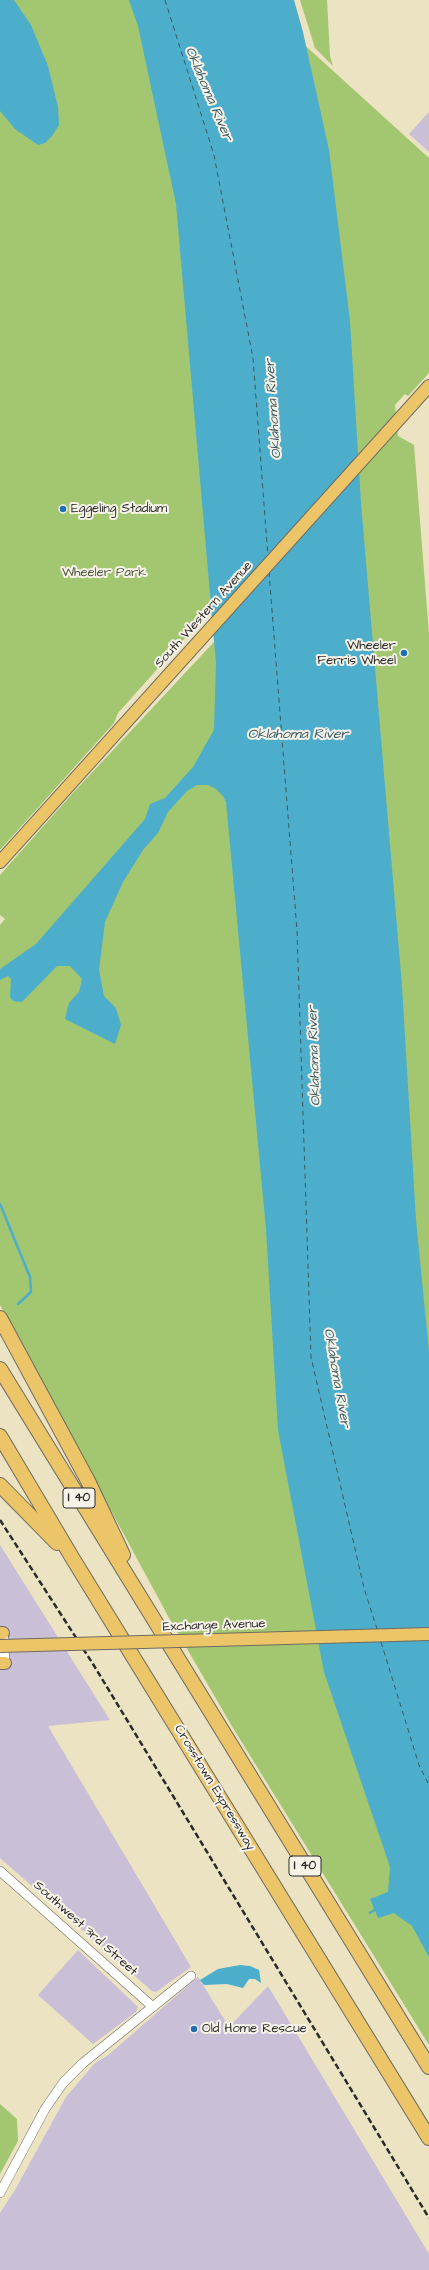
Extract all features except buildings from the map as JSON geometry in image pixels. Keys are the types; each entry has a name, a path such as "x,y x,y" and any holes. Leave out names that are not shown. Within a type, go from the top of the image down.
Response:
{"highway":[{"path":"0,1318 88,1481 158,1627"},
{"name":"I 40","path":"0,1369 429,2067"},
{"name":"Crosstown Expressway","path":"0,1436 73,1560 429,2138"},
{"path":"0,1485 73,1560"}],"main road":[{"name":"South Western Avenue","path":"0,862 429,386"},
{"name":"Exchange Avenue","path":"0,1646 429,1634"}],"street":[{"path":"2,1633 2,1663"},
{"name":"Southwest 3rd Street","path":"0,1871 153,2007"},
{"path":"0,2193 43,2113 63,2083 83,2063 191,1976"}],"shaded area":[{"path":"429,112 429,152 409,134"},
{"path":"0,1545 110,1720 48,1726 191,1967 156,1992 152,1991 0,1858"},
{"path":"78,1950 138,2007 136,2012 93,2044 38,1995"},
{"path":"198,1977 229,2027 268,1986 429,2254 429,2270 0,2270 0,2213 15,2190 66,2097 95,2063 107,2056"}],"green space":[{"name":"Wheeler Park","path":"0,0 255,0 429,158 429,373 408,396 405,394 395,405 398,436 414,445 429,634 429,2045 233,1728 168,1616 0,1305 0,925 5,919 0,915 0,875 71,795 214,642 211,609 118,713 114,723 0,850"},
{"path":"300,0 327,0 330,56 333,66 315,48"},
{"path":"0,2104 17,2119 18,2141 0,2174"}],"water":[{"path":"0,0 14,0 31,25 48,66 58,107 59,125 52,136 45,143 38,145 15,129 0,111"},
{"name":"Oklahoma River","path":"129,0 294,0 303,32 329,150 350,321 361,503 402,986 416,1220 429,1352 429,1957 412,1926 394,1913 378,1918 370,1899 388,1892 390,1867 324,1672 278,1430 266,1229 226,802 223,796 216,789 208,785 197,785 187,791 168,812 158,833 143,850 123,882 105,922 99,970 104,996 116,1008 121,1025 115,1044 65,1019 69,1003 79,992 82,979 70,966 57,966 22,1002 13,1001 10,997 11,979 8,976 0,980 0,969 36,944 145,819 150,804 165,798 193,767 214,730 216,663 176,204 138,26"},
{"path":"240,1965 250,1966 259,1970 261,1983 255,1979 249,1979 243,1988 227,1984 204,1985 200,1980 218,1969"}],"waterway":[{"path":"0,1204 30,1277 31,1292 18,1304"},
{"path":"370,1913 377,1908"}],"ferry route":[{"path":"165,0 214,155 253,358 268,557"},
{"path":"269,572 297,931 311,1357 364,1588 377,1629"},
{"path":"381,1642 419,1765 429,1785"}],"railway":[{"path":"0,1520 93,1664 429,2218"}],"place":[{"name":"Eggeling Stadium","path":"63,509"},
{"name":"Wheeler Ferris Wheel","path":"404,653"},
{"name":"Old Home Rescue","path":"194,2029"}]}
